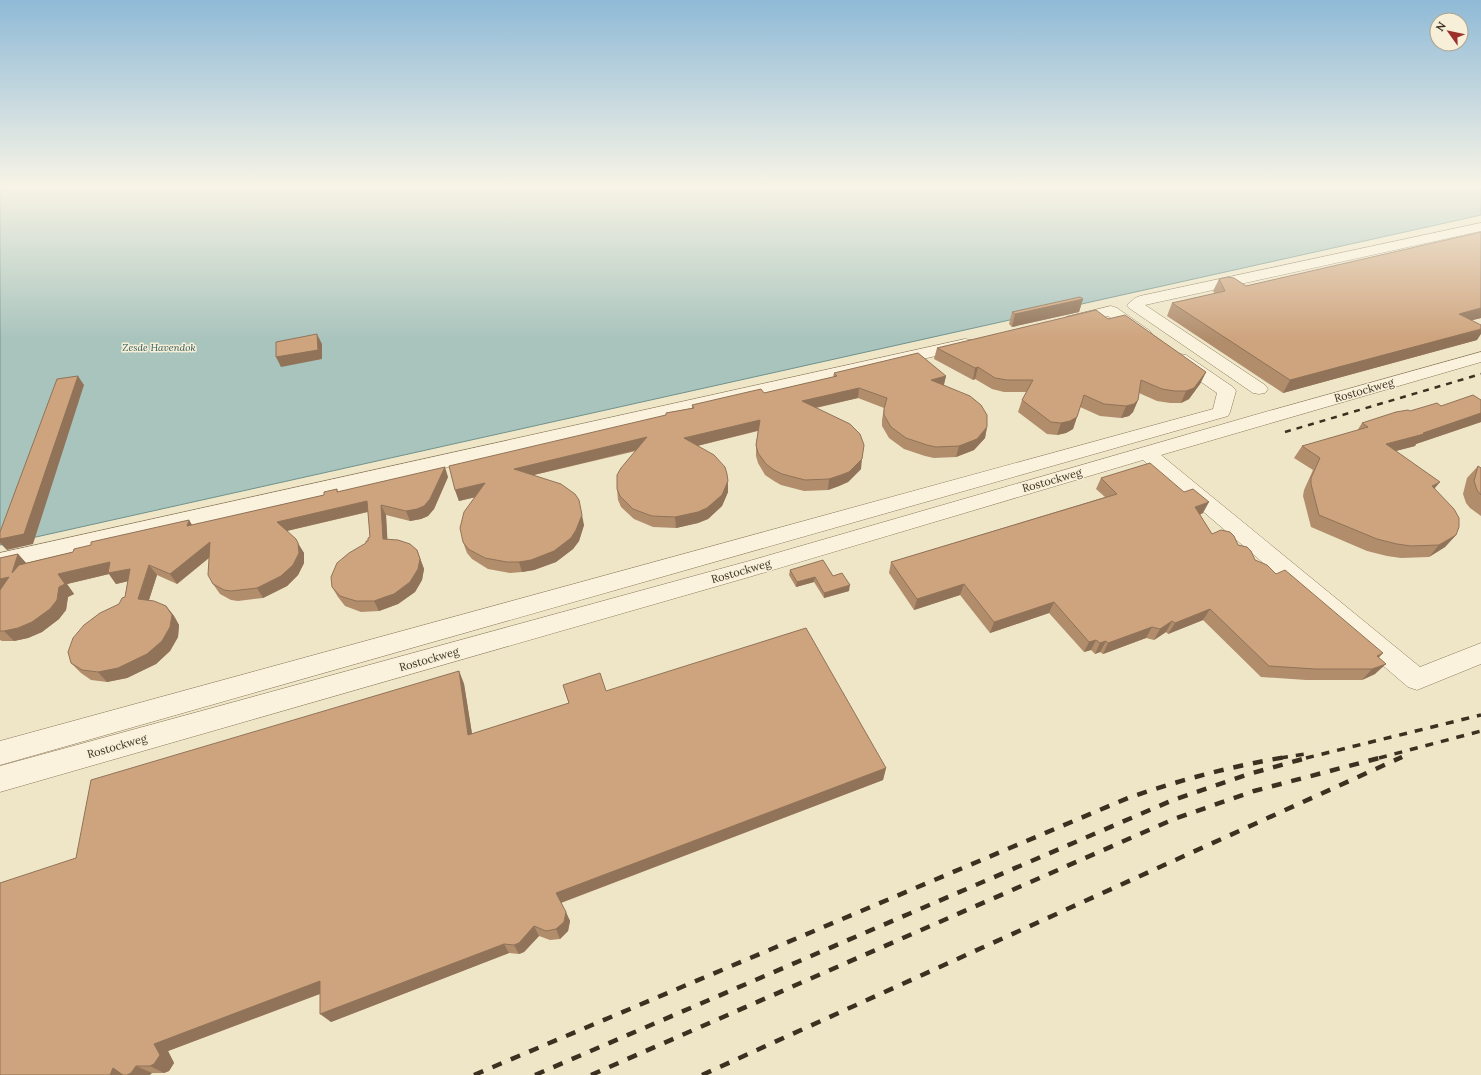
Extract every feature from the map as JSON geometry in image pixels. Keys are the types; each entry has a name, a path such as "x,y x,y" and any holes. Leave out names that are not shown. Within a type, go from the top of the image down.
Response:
{"street":[{"path":"1259,389 1135,305 1140,301 1430,238"},
{"path":"0,753 1221,412 1228,391 1112,311 1057,323"},
{"path":"0,561 987,339"},
{"name":"Rostockweg","path":"0,779 741,571 1481,357"},
{"path":"1146,453 1417,679 1481,653"}],"water":[{"name":"Zesde Havendok","path":"0,238 1377,238 0,545"}],"building":[{"path":"1454,238 1481,238 1481,308 1459,314 1481,325 1481,329 1290,380 1172,303 1225,291 1219,279 1228,277 1234,278 1246,286"},
{"path":"1080,297 1083,299 1015,314 1012,312"},
{"path":"1096,310 1108,319 1125,315 1206,372 1194,388 1186,391 1162,389 1141,380 1138,400 1134,404 1126,406 1104,404 1084,395 1077,417 1070,421 1061,423 1051,422 1022,400 1033,380 1007,380 995,378 978,367 975,368 937,348"},
{"path":"317,334 318,350 276,357 276,342"},
{"path":"918,353 946,376 931,380 970,396 981,405 987,415 987,427 977,439 959,446 936,447 906,438 891,427 884,415 887,398 859,388 802,401 850,424 860,434 864,445 862,459 849,472 829,479 805,480 782,474 774,470 766,464 758,453 756,445 760,420 684,438 714,455 725,467 728,481 722,495 707,508 698,512 675,517 652,516 633,509 620,496 617,489 617,475 621,468 647,437 514,469 561,484 575,494 579,500 582,515 576,530 571,538 554,551 531,560 507,562 485,558 468,549 463,542 460,528 464,512 485,483 455,490 449,466 666,415 666,413 694,408 692,405 761,389 764,393 837,376 834,373"},
{"path":"78,376 24,534 0,539 0,532 57,379"},
{"path":"1473,395 1481,400 1481,413 1423,433 1424,434 1386,444 1440,482 1432,486 1454,509 1459,518 1459,527 1456,535 1439,545 1411,546 1397,544 1377,539 1319,515 1311,484 1311,478 1320,458 1302,446 1368,427 1362,423 1396,412 1410,411 1437,403 1441,406"},
{"path":"1150,463 1184,492 1193,489 1209,502 1195,507 1212,534 1221,530 1230,532 1234,536 1238,545 1247,547 1251,551 1255,560 1267,565 1276,574 1285,570 1383,653 1377,656 1386,664 1372,669 1315,669 1269,666 1210,609 1175,623 1172,621 1160,629 1152,627 1108,643 1106,641 1100,643 1096,640 1089,642 1054,602 994,622 964,584 917,599 891,562 1117,494 1101,478"},
{"path":"1478,466 1481,468 1481,495 1477,490 1474,481"},
{"path":"445,467 430,499 424,506 406,511 381,505 383,539 398,540 410,544 417,550 420,559 418,569 410,582 394,594 374,601 356,601 340,596 332,587 331,577 337,563 349,553 366,543 370,537 367,501 277,522 296,539 299,553 293,565 281,576 257,588 231,591 224,590 213,584 208,575 210,542 170,574 149,565 138,599 154,601 166,606 172,615 170,627 162,641 147,654 118,668 98,672 82,670 71,663 68,652 73,638 84,625 100,613 119,604 122,598 125,597 130,569 108,573 110,562 58,574 65,584 59,587 57,600 50,609 32,622 18,628 0,631 0,590 9,577 0,579 0,558 18,554 12,573 19,565 73,552 74,549 91,545 91,542 189,520 187,526 324,495 324,492 337,489 337,492"},
{"path":"823,560 833,576 842,573 850,585 824,593 815,577 797,582 790,570"},
{"path":"806,628 886,768 556,893 566,912 564,922 556,929 546,931 534,926 519,943 514,945 504,944 320,1014 320,981 154,1044 160,1055 154,1064 150,1066 136,1066 131,1073 127,1075 123,1075 113,1068 110,1075 0,1075 0,883 76,858 91,780 459,671 468,735 569,703 563,685 600,673 606,691"}],"railway":[{"path":"1285,432 1481,374"},
{"path":"1309,757 1481,715"},
{"path":"1379,758 1481,731"},
{"path":"1285,757 1305,754"},
{"path":"474,1075 1128,798 1206,774 1285,757"},
{"path":"1280,758 1285,757"},
{"path":"535,1075 1173,800 1249,774 1309,757"},
{"path":"591,1075 1174,819 1254,791 1383,757"},
{"path":"702,1075 1402,757 1400,758"}]}
